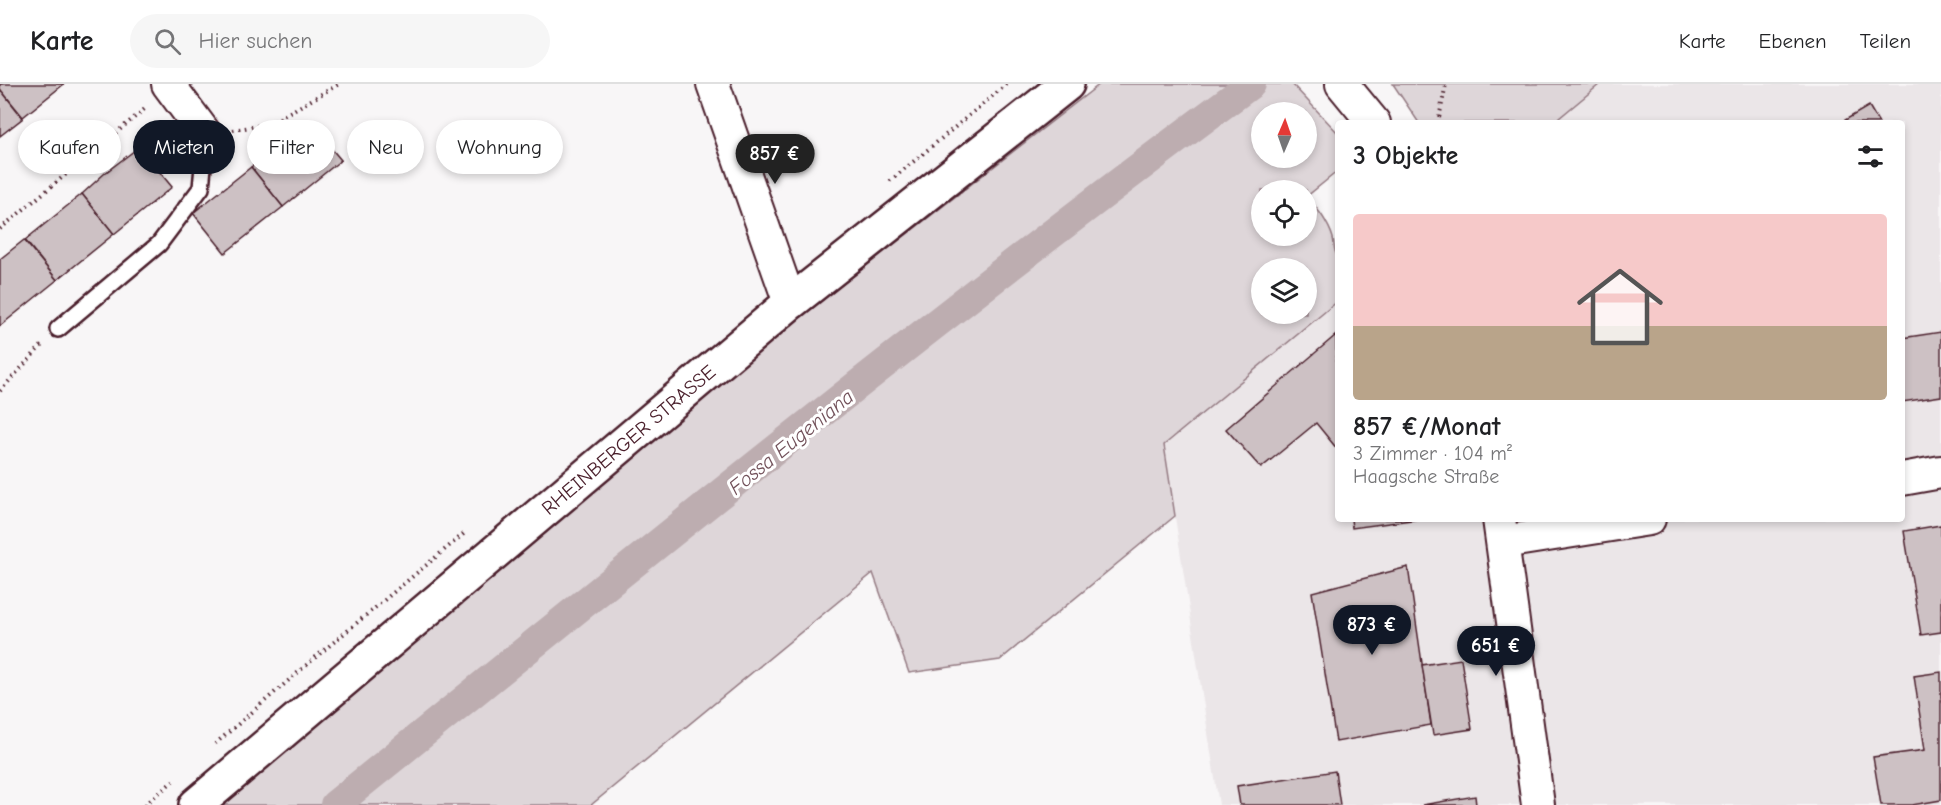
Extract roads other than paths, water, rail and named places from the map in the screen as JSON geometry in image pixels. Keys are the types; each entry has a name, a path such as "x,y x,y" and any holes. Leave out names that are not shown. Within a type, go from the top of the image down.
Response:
{"main road":[{"name":"RHEINBERGER STRASSE","path":"196,805 790,303 1067,84"}],"street":[{"path":"713,84 790,303"},
{"path":"1342,84 1372,120"},
{"path":"169,86 195,120"},
{"path":"1905,478 1941,472"},
{"path":"1538,805 1501,531 1612,522"}],"lane":[{"path":"58,328 159,244 201,188 202,174"}],"waterway":[{"name":"Fossa Eugeniana","path":"335,805 903,349 1251,84"}]}
